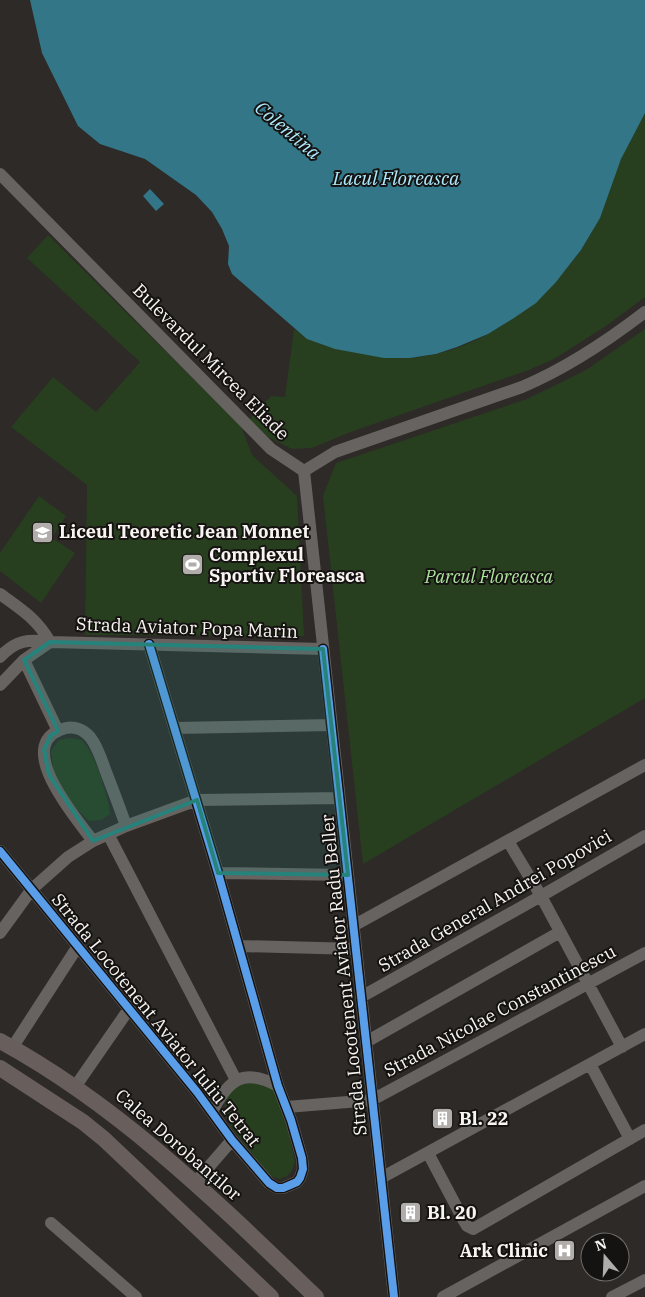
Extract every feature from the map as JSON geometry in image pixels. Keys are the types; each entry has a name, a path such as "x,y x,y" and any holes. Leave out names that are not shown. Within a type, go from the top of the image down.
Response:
{"main road":[{"name":"Calea Dorobanților","path":"6,1044 75,1087 114,1115 194,1184 316,1297"},
{"path":"0,1068 83,1122 272,1297"}],"street":[{"name":"Bulevardul Mircea Eliade","path":"0,174 271,449 304,471"},
{"path":"304,471 336,452 546,377 594,350 645,312"},
{"name":"Strada Locotenent Aviator Radu Beller","path":"304,471 394,1297"},
{"path":"0,594 33,618 42,627 50,642 24,660 0,685"},
{"name":"Strada Aviator Popa Marin","path":"0,657 8,648 25,641 34,640 50,642 323,649"},
{"path":"149,644 240,946 278,1086 287,1108 372,1100"},
{"path":"24,660 58,731"},
{"path":"175,728 331,725"},
{"path":"92,841 57,789 46,768 44,760 46,742 50,736 58,731 68,727 78,728 86,732 90,737 102,761 126,826"},
{"path":"353,926 645,765"},
{"path":"0,933 32,889 68,857 92,841 126,826 197,800 339,798"},
{"path":"108,834 236,1080"},
{"name":"Strada General Andrei Popovici","path":"361,997 645,836"},
{"path":"508,840 541,896 622,1047"},
{"name":"Strada Locotenent Aviator Iuliu Tetrat","path":"0,851 212,1112 232,1140 269,1182 277,1188 283,1188 297,1182 303,1169 302,1158 287,1108"},
{"path":"218,873 348,875"},
{"path":"366,1042 560,932"},
{"path":"6,1044 78,946"},
{"path":"240,946 356,950"},
{"name":"Strada Nicolae Constantinescu","path":"372,1100 645,952"},
{"path":"75,1087 129,1009"},
{"path":"381,1178 645,1034"},
{"path":"590,1064 630,1139"},
{"path":"212,1112 220,1096 236,1080 254,1077 266,1079 278,1086"},
{"path":"428,1153 464,1221 467,1226 473,1229 645,1130"},
{"path":"194,1184 232,1140"},
{"path":"443,1297 645,1186"},
{"path":"51,1222 136,1297"},
{"path":"612,1297 645,1280"}],"highlighted area":[{"path":"50,642 323,649 348,875 218,873 197,800 93,841 49,775 44,750 50,736 58,731 24,660"}],"green space":[{"path":"645,113 645,297 606,326 554,359 529,370 348,433 312,448 292,449 268,437 249,420 271,396 285,397 294,329 318,343 333,348 385,357 409,358 459,347 507,323 528,307 566,270 588,239 624,151"},
{"name":"Complexul Sportiv Floreasca","path":"48,235 241,426 252,455 297,496 304,636 85,635 87,485 11,427 53,377 96,412 140,362 27,258"},
{"name":"Parcul Floreasca","path":"645,329 645,698 363,864 323,496 336,463 527,399 586,370"},
{"path":"39,496 66,516 52,538 75,553 41,603 0,571 0,553"},
{"path":"69,738 81,740 86,745 104,786 110,814 101,820 89,821 66,798 54,776 51,751 59,740"},
{"path":"245,1080 272,1086 282,1105 295,1161 292,1171 287,1176 279,1179 269,1175 226,1118 224,1100 230,1091"}],"water":[{"name":"Lacul Floreasca","path":"30,0 645,0 645,113 621,159 600,218 581,250 556,282 536,303 488,334 436,354 410,358 384,358 335,349 307,339 232,274 228,264 229,246 222,229 212,212 196,195 145,159 100,144 78,126 42,53"},
{"path":"150,189 164,204 156,211 143,196"}],"cycle path":[{"path":"0,851 197,1092 232,1140 269,1183 277,1188 283,1188 297,1182 303,1169 302,1158 291,1120 278,1086 218,873 149,644"},
{"path":"323,649 394,1297"}],"place":[{"name":"Liceul Teoretic Jean Monnet","path":"43,532"},
{"name":"Complexul Sportiv Floreasca","path":"193,565"},
{"name":"Bl. 22","path":"443,1119"},
{"name":"Bl. 20","path":"411,1213"},
{"name":"Ark Clinic","path":"564,1251"}],"water label":[{"name":"Colentina","path":"288,130"}]}
